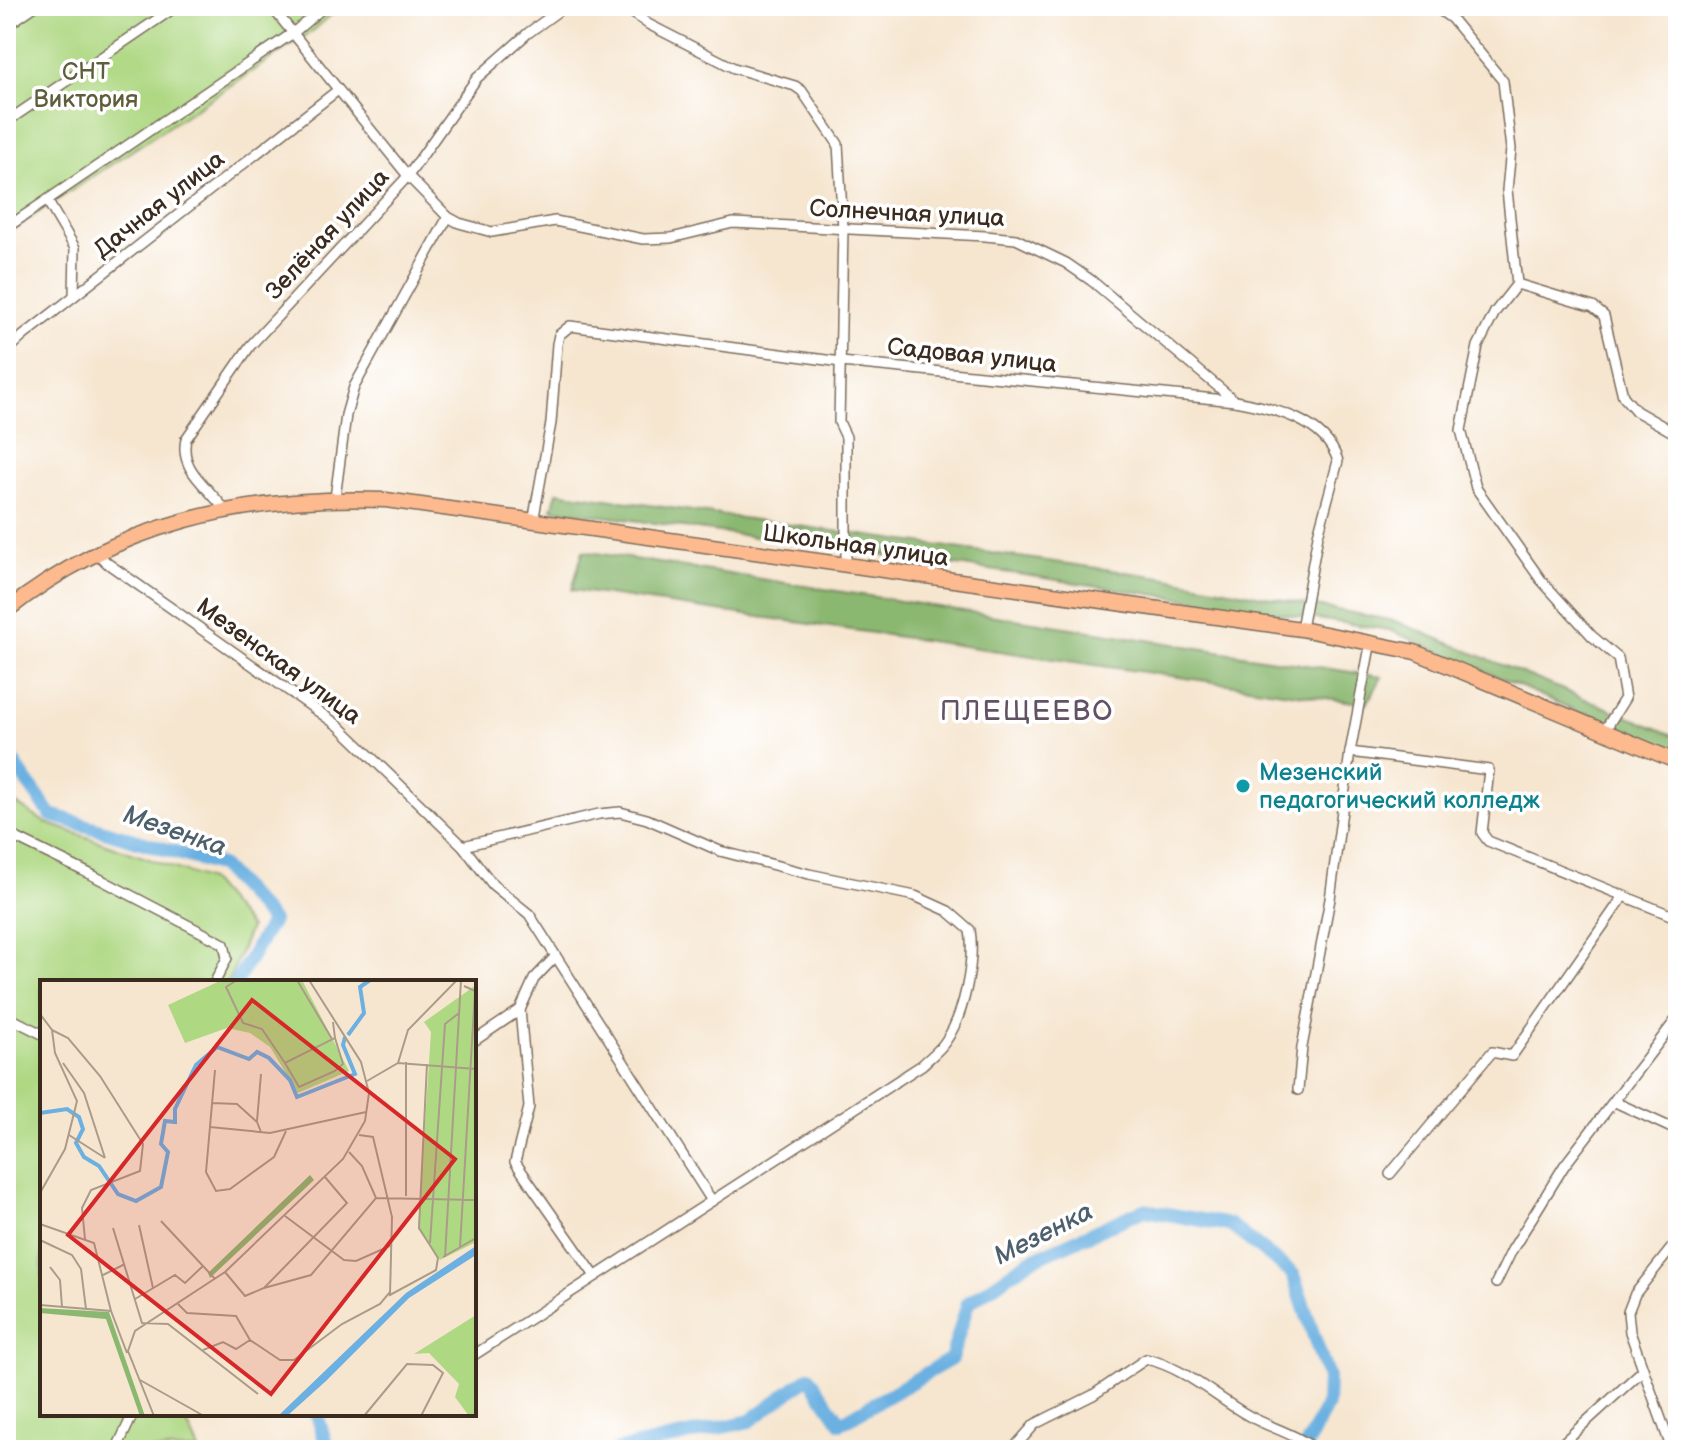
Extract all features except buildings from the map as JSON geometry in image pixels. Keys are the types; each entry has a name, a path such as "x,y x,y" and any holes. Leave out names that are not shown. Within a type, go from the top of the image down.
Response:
{"main road":[{"name":"Школьная улица","path":"6,611 69,567 145,531 224,509 304,499 386,500 1371,641 1415,652 1678,762"}],"street":[{"path":"6,26 35,6"},
{"path":"6,122 177,6"},
{"path":"271,6 408,176 448,217 354,387 346,415 335,498"},
{"path":"6,228 293,33 325,6"},
{"name":"Зелёная улица","path":"224,509 187,464 183,452 186,439 250,346 408,176 477,78 528,33 565,6"},
{"path":"623,6 648,24 734,68 795,86 802,91 838,144 843,229 839,422 846,437 846,565"},
{"path":"1434,6 1451,18 1503,81 1511,149 1507,190 1517,284 1495,312 1478,346 1461,430 1476,488 1541,580 1592,636 1618,658 1625,698 1605,730"},
{"name":"Дачная улица","path":"6,352 338,90"},
{"path":"48,202 75,248 74,296"},
{"name":"Солнечная улица","path":"448,217 492,232 555,221 643,239 671,238 733,223 1016,239 1040,249 1092,281 1235,401"},
{"path":"1517,284 1593,307 1604,316 1623,396 1636,411 1678,435"},
{"name":"Садовая улица","path":"533,522 551,423 557,344 559,335 570,326 841,362 1235,401 1283,412 1327,440 1338,461 1318,535 1301,629"},
{"name":"Мезенская улица","path":"97,553 339,726 463,846 493,885 529,914 712,1201"},
{"path":"1298,1090 1302,1047 1330,899 1350,752 1371,641"},
{"path":"1350,752 1489,770 1482,833 1488,841 1678,918"},
{"path":"463,846 599,814 620,812 647,819 720,851 915,896 948,911 970,930 974,953 961,1007 946,1041 922,1065 476,1354"},
{"path":"6,833 224,944 227,958 216,980"},
{"path":"1390,1174 1492,1052 1512,1056 1623,897"},
{"path":"555,957 534,979 520,1010 529,1107 515,1162 595,1276"},
{"path":"476,1040 520,1010"},
{"path":"6,1016 40,1033"},
{"path":"1496,1283 1512,1250 1564,1166 1678,1017"},
{"path":"1615,1102 1678,1131"},
{"path":"1672,1450 1630,1332 1628,1312 1635,1294 1678,1240"},
{"path":"1012,1450 1035,1424 1093,1395 1146,1359 1160,1362 1250,1417 1302,1440 1314,1449"},
{"path":"1555,1450 1643,1370"},
{"path":"116,1450 132,1416"}],"green space":[{"name":"СНТ Виктория","path":"6,6 341,6 314,30 6,234"},
{"path":"557,492 1161,577 1395,621 1678,737 1678,755 1390,630 944,563 552,509"},
{"path":"583,551 1382,677 1367,704 572,590"},
{"path":"6,797 46,823 209,880 250,928 229,980 40,980 40,1416 184,1416 199,1450 6,1450"}],"waterway":[{"name":"Мезенка","path":"6,752 51,815 221,866 272,921 237,980"},
{"name":"Мезенка","path":"618,1450 750,1421 809,1377 841,1423 951,1359 968,1303 1031,1260 1144,1210 1230,1225 1293,1274 1328,1378 1327,1405 1304,1450"},
{"name":"Мезенка","path":"318,1416 327,1447 341,1450"}],"place":[{"name":"Мезенский педагогический колледж","path":"1243,786"}],"district":[{"name":"ПЛЕЩЕЕВО","path":"1027,710"}]}
